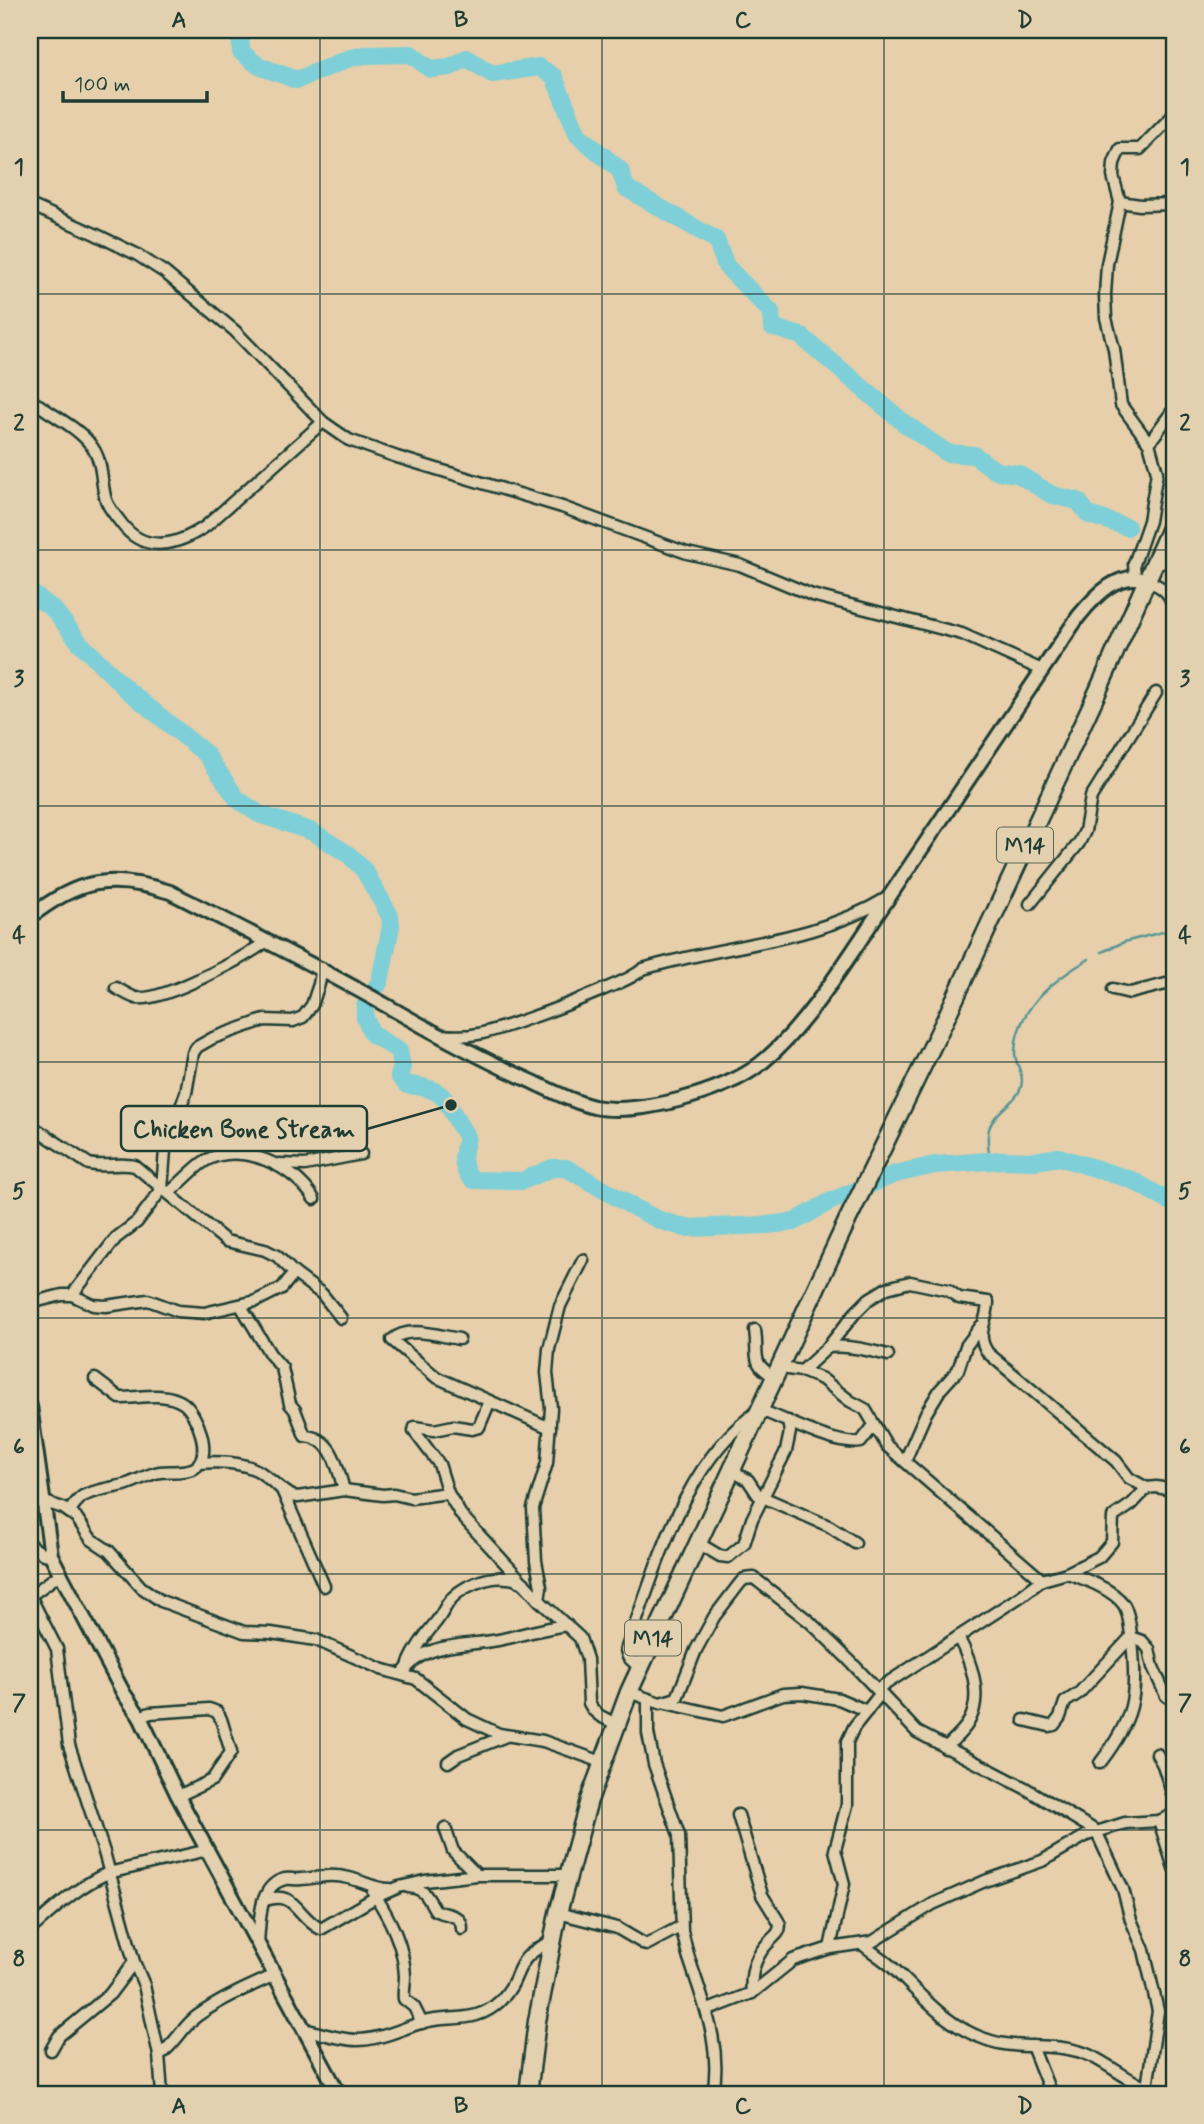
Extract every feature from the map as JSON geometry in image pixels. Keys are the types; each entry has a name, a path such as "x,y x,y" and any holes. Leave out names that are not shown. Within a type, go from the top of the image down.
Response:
{"highway":[{"name":"M14","path":"528,2094 537,2021 558,1913 602,1762 629,1692 872,1169 945,1020 1142,578 1155,565 1174,519"}],"street":[{"path":"1142,578 1134,564 1149,521 1157,482 1156,463 1149,443 1121,405 1107,318 1107,264 1121,202 1113,176 1114,163 1120,149 1140,149 1174,114"},
{"path":"1121,202 1140,205 1174,204"},
{"path":"30,205 95,233 164,272 235,331 323,422 349,440 562,507 687,553 740,565 812,595 962,634 1042,670"},
{"path":"30,401 90,444 103,473 105,497 110,508 137,540 150,544 184,538 206,526 323,422"},
{"path":"1149,443 1174,409"},
{"path":"1155,565 1174,559"},
{"path":"30,917 57,897 86,884 123,880 170,892 321,968 435,1034 537,1084 593,1107 642,1108 692,1095 736,1079 760,1064 812,1007 1092,600 1122,579 1142,578 1161,586 1167,592 1174,608"},
{"path":"1030,904 1079,843 1085,831 1091,797 1156,694"},
{"path":"435,1034 459,1037 497,1031 570,1005 633,977 643,969 815,930 851,918 888,898"},
{"path":"116,988 135,998 157,994 188,984 239,961 267,941"},
{"path":"166,1191 165,1150 186,1093 193,1053 197,1047 258,1022 293,1021 303,1017 312,1005 321,968"},
{"path":"1113,989 1130,993 1174,982"},
{"path":"30,1125 89,1164 100,1167 127,1164 135,1166 226,1241 269,1251 322,1294 341,1318"},
{"path":"269,1163 305,1165 361,1153"},
{"path":"72,1296 116,1238 137,1222 166,1191 188,1178 198,1166 214,1157 223,1154 246,1155 269,1163 298,1178 314,1199"},
{"path":"539,1600 541,1587 536,1561 533,1508 547,1463 551,1390 547,1373 552,1330 560,1306 583,1260"},
{"path":"30,1303 62,1295 72,1296 93,1305 106,1306 148,1300 192,1313 241,1306 282,1288 294,1273"},
{"path":"802,1371 828,1347 869,1299 887,1288 910,1282 948,1290 959,1298 988,1302 988,1310 966,1346 958,1370 940,1390 926,1413 905,1461"},
{"path":"241,1306 282,1368 290,1404 295,1410 304,1436 318,1438 325,1443 337,1466 344,1490"},
{"path":"981,1325 982,1340 988,1353 1116,1461 1129,1478 1147,1488"},
{"path":"755,1330 757,1362 763,1370 778,1373 802,1371 821,1379 865,1409 887,1446 1042,1580"},
{"path":"459,1339 417,1333 400,1334 392,1340 436,1377 550,1428"},
{"path":"828,1347 863,1349 888,1355"},
{"path":"69,1512 78,1500 86,1495 151,1474 193,1469 199,1463 202,1437 190,1408 174,1398 120,1398 95,1379"},
{"path":"489,1403 479,1427 413,1429 439,1464 448,1493 477,1534 580,1639 587,1658 589,1703 600,1716 616,1724"},
{"path":"30,1406 51,1555 124,1694 140,1717 178,1796 338,2094"},
{"path":"640,1668 628,1657 626,1650 669,1532 685,1496 720,1446 741,1422 760,1410 850,1443 862,1442 867,1432 876,1430"},
{"path":"698,1543 720,1556 728,1557 744,1544 752,1519 789,1442 788,1421"},
{"path":"199,1463 214,1462 250,1468 292,1496 298,1497 344,1490 411,1498 448,1493"},
{"path":"732,1471 748,1480 756,1494 830,1526 855,1543"},
{"path":"830,1948 844,1884 835,1850 847,1805 847,1742 879,1691 1042,1580 1068,1573 1099,1557 1108,1549 1113,1535 1112,1517 1132,1504 1147,1488 1156,1486 1174,1490"},
{"path":"282,1489 324,1586"},
{"path":"30,1497 43,1500 76,1517 91,1539 109,1551 141,1587 161,1601 222,1622 232,1629 316,1640 381,1669 405,1669 434,1650 567,1625"},
{"path":"30,1545 43,1554 51,1555"},
{"path":"1068,1573 1114,1596 1123,1604 1131,1637 1135,1692 1132,1706 1117,1740 1100,1763"},
{"path":"60,1574 30,1596 57,1649 69,1745 104,1852 134,1962 144,1985 159,2055 162,2094"},
{"path":"405,1669 415,1648 439,1619 449,1601 460,1592 476,1583 492,1579 508,1577 524,1583"},
{"path":"666,1703 680,1694 696,1650 714,1618 740,1583 749,1577 764,1583 810,1622 917,1732 1025,1788 1096,1831 1124,1889 1131,1920 1144,1950 1158,2011 1147,2088"},
{"path":"945,1748 965,1728 975,1705 971,1668 958,1637"},
{"path":"1131,1637 1142,1641 1149,1649 1153,1667 1166,1696 1174,1700"},
{"path":"1024,1720 1054,1725 1065,1702 1079,1693 1131,1637"},
{"path":"405,1669 467,1719 506,1736 543,1741 602,1762"},
{"path":"629,1692 648,1700 723,1716 783,1694 802,1693 839,1699 867,1711"},
{"path":"648,1700 648,1733 654,1764 679,1835 684,1945 708,2010 714,2049 713,2094"},
{"path":"140,1717 150,1713 209,1709 217,1712 221,1719 231,1747 229,1756 212,1780 178,1796"},
{"path":"448,1762 458,1755 506,1736"},
{"path":"1157,1754 1174,1799"},
{"path":"708,2010 752,1993 793,1960 830,1948 862,1944 883,1936 933,1904 985,1881 1042,1861 1096,1831 1125,1824 1159,1821 1174,1814"},
{"path":"738,1815 762,1895 780,1924 780,1930 767,1944 753,1968 752,1993"},
{"path":"1159,1821 1174,1868"},
{"path":"445,1828 453,1851 477,1875"},
{"path":"30,1930 66,1899 108,1873 208,1850"},
{"path":"258,1944 263,1900 275,1883 290,1878 299,1880 332,1874 358,1880 378,1889 418,1888 424,1892 435,1910 461,1920 462,1929"},
{"path":"263,1900 278,1895 287,1898 321,1929 376,1897 399,1888 441,1878 477,1875 568,1875"},
{"path":"368,1886 395,1930 405,1975 404,1999 414,2007 422,2022"},
{"path":"558,1913 617,1928 646,1945 676,1929 682,1932"},
{"path":"304,2029 359,2040 422,2022 464,2019 483,2013 500,2001 508,1991 524,1958 535,1949 551,1942"},
{"path":"862,1944 890,1965 931,2006 958,2027 994,2042 1064,2048 1090,2055 1119,2075 1162,2094"},
{"path":"51,2050 59,2036 110,1994 134,1962"},
{"path":"159,2055 170,2048 195,2017 232,1995 275,1975"},
{"path":"1032,2046 1051,2094"}],"waterway":[{"path":"240,30 241,52 259,66 297,80 350,58 365,55 411,54 430,69 450,67 467,58 492,74 539,67 554,77 578,135 620,170 626,188 716,240 726,266 771,312 772,327 801,336 904,423 947,453 974,455 996,471 1018,474 1052,495 1078,501 1089,515 1127,527"},
{"path":"30,592 54,610 80,643 125,688 206,754 237,799 259,814 313,832 349,855 364,870 390,916 391,926 380,981 365,1006 365,1018 372,1034 399,1051 402,1067 399,1076 407,1085 433,1090 446,1101 467,1137 464,1166 474,1180 522,1181 552,1168 566,1168 637,1209 659,1220 686,1228 767,1225 794,1222 829,1202 895,1174 935,1165 1002,1160 1035,1161 1059,1157 1132,1180 1174,1204"},
{"path":"1102,952 1124,942 1174,929"},
{"path":"990,1161 989,1129 1021,1087 1022,1077 1015,1051 1017,1035 1023,1021 1030,1008 1051,985 1089,959"}],"place":[{"name":"Chicken Bone Stream","path":"451,1105"}]}
